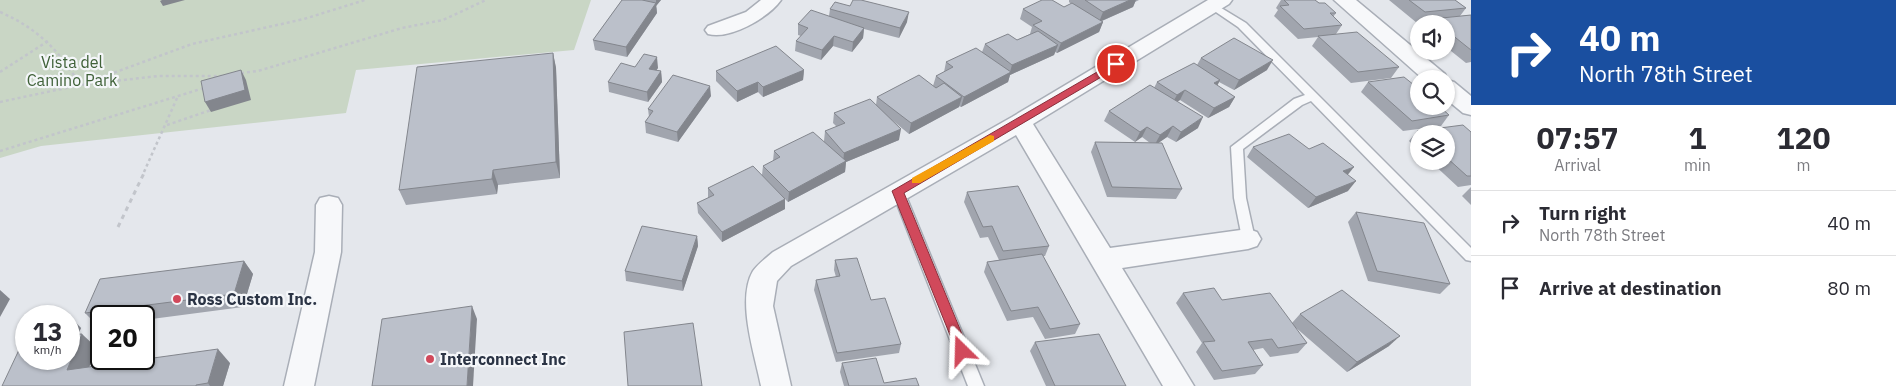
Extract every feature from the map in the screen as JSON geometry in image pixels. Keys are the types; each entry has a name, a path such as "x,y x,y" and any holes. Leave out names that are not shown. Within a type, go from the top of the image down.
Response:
{"street":[{"path":"715,30 748,19 766,7 771,0"},
{"path":"1344,0 1426,70"},
{"path":"776,386 760,306 764,277 782,259 1020,122 1217,3"},
{"path":"1455,95 1471,108"},
{"path":"1020,122 1179,386"},
{"path":"299,386 328,252 329,205"},
{"path":"1103,260 1248,239"}],"lane":[{"path":"1217,3 1242,25 1471,256"},
{"path":"1248,239 1240,198 1236,147 1298,102 1313,96"},
{"path":"898,191 976,386"}],"path":[{"path":"80,85 192,44 304,19 365,0"},
{"path":"240,75 402,28 444,20 486,0"},
{"path":"0,12 21,20 48,40 64,56 80,85"},
{"path":"0,72 48,40"},
{"path":"0,102 80,85 158,76 230,75"},
{"path":"0,151 178,96 207,89"},
{"path":"118,227 167,125 178,96"},
{"path":"167,125 211,110 210,105"}],"green space":[{"name":"Vista del Camino Park","path":"0,0 591,0 574,50 356,70 346,113 41,146 0,158"}],"building":[{"path":"622,0 642,0 656,3 626,47 593,40"},
{"path":"853,0 861,0 909,12 900,28 830,9 835,2 850,6"},
{"path":"1042,0 1052,0 1064,7 1072,3 1103,22 1061,43 1033,25 1042,21 1023,9"},
{"path":"1085,0 1130,0 1103,12"},
{"path":"1284,0 1315,0 1319,3 1325,3 1336,13 1330,13 1342,25 1304,29 1280,6 1289,5"},
{"path":"1409,0 1455,0 1466,8 1425,12"},
{"path":"811,10 864,28 853,42 834,36 822,50 796,41 808,28 798,24"},
{"path":"1471,15 1471,50 1455,37 1455,17"},
{"path":"1038,31 1058,45 1012,65 985,44 1008,34 1017,40"},
{"path":"1357,32 1399,67 1358,72 1318,36"},
{"path":"1234,38 1273,60 1239,80 1201,58"},
{"path":"776,46 804,70 763,87 758,82 737,91 716,71"},
{"path":"976,48 1011,72 964,97 936,76 953,67 946,62"},
{"path":"553,53 556,162 493,170 492,179 399,190 417,67"},
{"path":"644,54 657,57 649,69 661,71 647,92 608,82 621,63 635,67"},
{"path":"1194,63 1220,80 1214,83 1235,97 1214,108 1185,90 1177,95 1157,82"},
{"path":"241,70 245,90 205,102 201,81"},
{"path":"673,75 710,86 677,132 645,122 653,111 648,109"},
{"path":"919,75 936,88 944,83 962,97 911,123 877,97"},
{"path":"1404,77 1410,82 1410,115 1449,115 1412,121 1368,82"},
{"path":"1150,85 1203,117 1181,132 1173,126 1160,135 1147,127 1140,132 1109,111"},
{"path":"870,99 901,129 844,153 825,131 845,123 834,113"},
{"path":"1463,125 1471,132 1471,176 1467,176 1455,165 1455,126"},
{"path":"813,132 846,161 789,192 763,166 780,157 774,151"},
{"path":"1289,134 1309,149 1323,143 1354,167 1343,171 1356,181 1316,197 1253,147"},
{"path":"1095,142 1162,143 1182,189 1112,187"},
{"path":"753,166 785,199 722,232 697,203 714,195 708,188"},
{"path":"1018,186 1049,246 1003,251 992,226 983,227 967,192"},
{"path":"1356,212 1424,223 1450,284 1377,271"},
{"path":"642,226 697,236 682,281 625,271"},
{"path":"1042,254 1080,324 1050,329 1038,307 1011,311 987,262"},
{"path":"857,258 871,300 885,298 901,344 837,353 816,280 840,276 835,260"},
{"path":"244,261 234,294 148,305 90,305 90,312 85,313 100,279"},
{"path":"1214,288 1222,300 1270,293 1307,343 1278,348 1272,339 1248,342 1263,365 1222,371 1203,342 1215,341 1183,293"},
{"path":"1342,290 1400,336 1357,362 1300,314"},
{"name":"Interconnect Inc","path":"472,306 467,386 372,386 382,319"},
{"path":"693,323 702,386 628,386 624,332"},
{"path":"1099,334 1126,386 1055,386 1035,342"},
{"path":"218,349 208,383 196,386 2,386 15,358 15,370 80,370 80,368 90,367 90,370 155,370 155,358"},
{"path":"876,358 884,383 916,378 919,386 849,386 842,363"}],"slow traffic":[{"path":"916,181 990,139"}],"place":[{"name":"Ross Custom Inc.","path":"177,299"},
{"name":"Interconnect Inc","path":"430,359"}],"route":[{"path":"962,351 898,191 1020,122 1116,64"}]}
